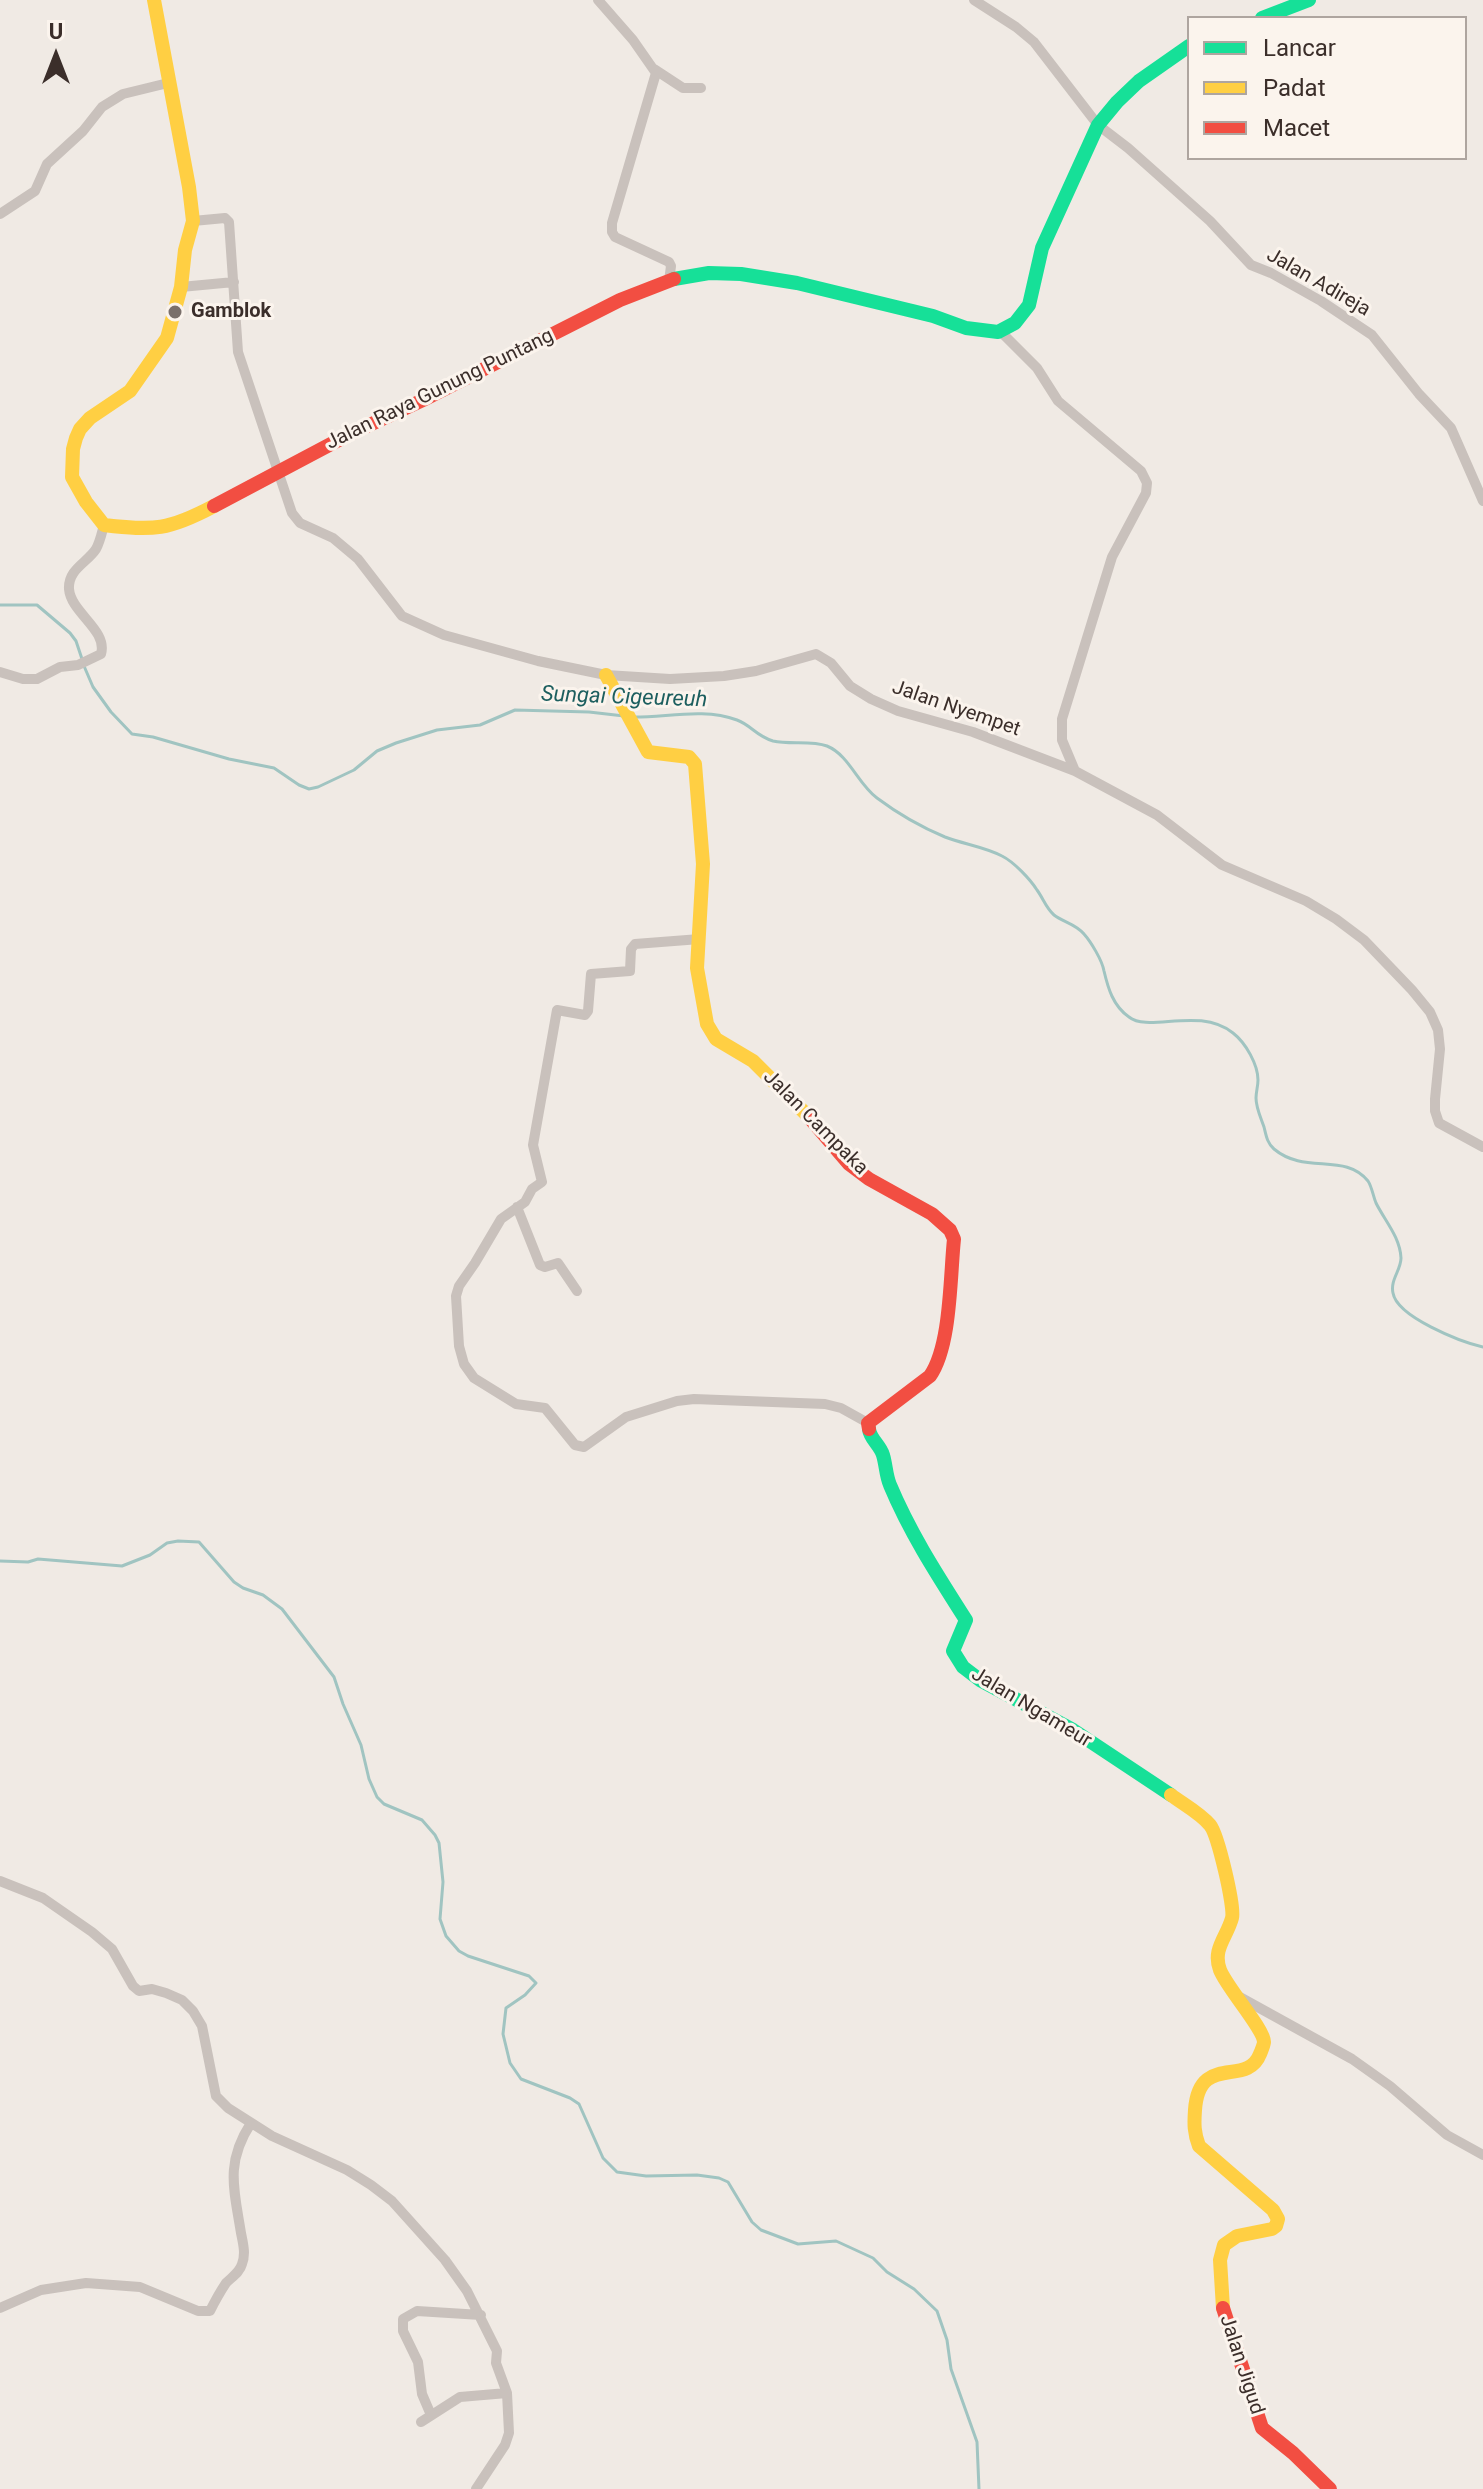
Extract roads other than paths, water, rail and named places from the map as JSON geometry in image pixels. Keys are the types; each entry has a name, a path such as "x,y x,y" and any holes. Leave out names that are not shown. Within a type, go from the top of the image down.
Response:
{"street":[{"path":"0,672 23,679 37,679 62,666 85,662 101,654 102,642 73,601 69,588 73,573 97,548 104,525 72,477 73,449 80,429 90,418 130,391 167,338 181,287 185,250 193,221 154,0"},
{"path":"598,0 654,69 683,88 701,88"},
{"name":"Jalan Adireja","path":"974,0 1034,42 1098,125 1210,221 1251,265 1321,301 1372,335 1451,428 1483,501"},
{"path":"1267,16 1309,0"},
{"path":"1075,771 1062,740 1062,719 1112,557 1146,493 1147,483 1141,471 1058,401 1037,368 1000,331 1015,323 1029,305 1042,248 1098,125 1106,113 1147,74 1187,47"},
{"path":"654,69 655,77 611,227 615,237 669,262 669,281"},
{"path":"0,214 35,191 47,164 83,131 102,107 123,94 168,83"},
{"name":"Jalan Nyempet","path":"193,221 228,219 238,352 292,513 300,523 333,538 358,559 402,616 444,635 538,661 606,675 670,679 724,676 756,671 816,654 831,663 850,686 898,711 973,732 1075,771 1157,815 1222,865 1306,901 1364,940 1412,990 1430,1012 1438,1030 1440,1049 1435,1111 1439,1123 1483,1147"},
{"name":"Jalan Raya Gunung Puntang","path":"104,525 144,530 174,525 620,300 678,277 709,273 741,274 797,283 933,316 966,328 1000,331"},
{"path":"181,287 234,282"},
{"name":"Jalan Campaka","path":"606,675 648,752 689,757 695,764 703,864 697,968 707,1024 716,1039 753,1061 813,1121 849,1164 945,1223 954,1239 944,1340 937,1366 930,1376 868,1423"},
{"path":"700,939 635,944 631,949 630,971 591,974 585,1015 557,1010 533,1145 542,1182 532,1189 525,1202 501,1219 457,1289 459,1346 464,1364 474,1378 516,1404 545,1408 575,1445 584,1447 626,1417 670,1402 686,1400 825,1404 841,1408 868,1423"},
{"path":"517,1207 541,1267 558,1263 577,1291"},
{"name":"Jalan Ngameur","path":"868,1423 869,1434 883,1454 889,1483 914,1537 966,1620 953,1651 963,1667 980,1680 1073,1730 1168,1793"},
{"name":"Jalan Jigud","path":"1168,1793 1210,1825 1221,1852 1233,1916 1220,1943 1217,1959 1234,1995 1263,2036 1262,2053 1251,2067 1213,2075 1200,2086 1196,2098 1196,2140 1204,2152 1273,2210 1278,2219 1272,2229 1237,2236 1224,2245 1220,2260 1223,2314 1262,2428 1330,2489"},
{"path":"0,1881 43,1898 92,1932 112,1949 139,1991 152,1989 182,2000 202,2026 216,2096 228,2108 272,2136 347,2170 392,2201 445,2260 481,2315 497,2351 496,2363 507,2393 509,2433 505,2445 476,2489"},
{"path":"1234,1995 1352,2059 1390,2086 1447,2135 1483,2155"},
{"path":"0,2308 41,2290 86,2283 140,2287 198,2311 210,2311 223,2287 243,2263 244,2249 233,2179 241,2138 251,2123"},
{"path":"481,2315 417,2311 403,2319 403,2331 418,2362 426,2418 460,2397 507,2393"}],"waterway":[{"name":"Sungai Cigeureuh","path":"0,605 37,605 70,633 82,659"},
{"name":"Sungai Cigeureuh","path":"84,666 93,687 132,734 274,768 309,789 354,770 377,751 396,743 437,730 480,725 515,710 624,716"},
{"name":"Sungai Cigeureuh","path":"635,717 712,714 737,720 773,741 827,746 835,750 870,792 885,804 927,829 988,850 1012,862 1030,881 1051,912 1087,937 1101,962 1112,996 1129,1017 1149,1022 1205,1021 1220,1025 1238,1037 1254,1061 1258,1080 1257,1105 1272,1147 1286,1157 1299,1161 1348,1167 1359,1172 1371,1186 1376,1203 1400,1250 1401,1262 1392,1288 1397,1302 1431,1327 1483,1347"},
{"path":"0,1561 28,1562 38,1559 122,1566 150,1555 167,1543 199,1542 234,1582 263,1595 282,1609 334,1677 361,1745 377,1797 384,1804 422,1820 435,1835 439,1843 443,1882 440,1919 446,1936 468,1956 529,1976 536,1983 506,2008 503,2034 510,2063 521,2079 579,2104 603,2158 617,2172 719,2178 728,2182 752,2222 761,2230 798,2244 836,2241 873,2258 887,2272 914,2289 937,2311 947,2340 951,2369 977,2442 979,2489"}],"place":[{"name":"Gamblok","path":"175,312"}]}
